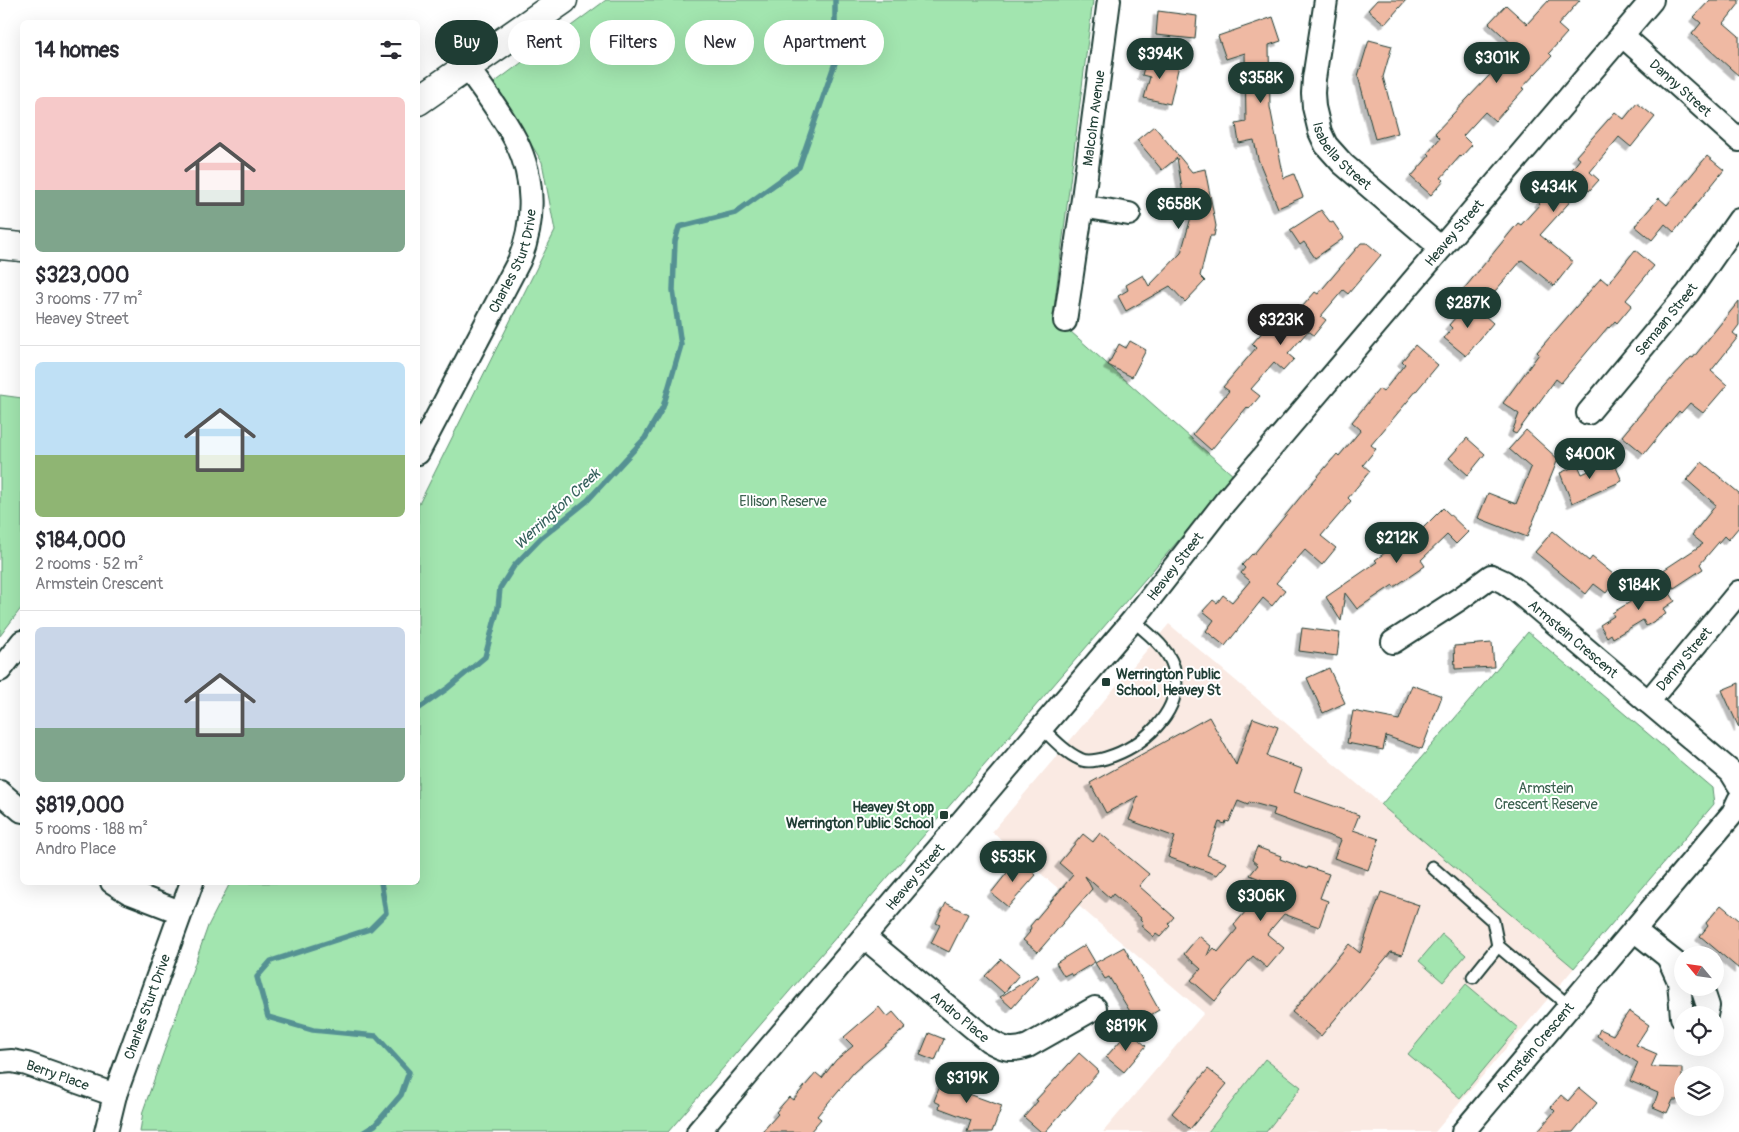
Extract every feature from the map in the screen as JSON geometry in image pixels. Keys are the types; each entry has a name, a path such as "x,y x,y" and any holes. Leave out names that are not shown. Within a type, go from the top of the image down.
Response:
{"street":[{"path":"420,101 563,0"},
{"name":"Malcolm Avenue","path":"1065,321 1109,0"},
{"name":"Isabella Street","path":"1326,0 1313,86 1314,107 1320,132 1326,145 1343,164 1441,248"},
{"name":"Heavey Street","path":"698,1132 1133,620 1225,502 1652,0"},
{"name":"Danny Street","path":"1622,35 1739,140"},
{"name":"Charles Sturt Drive","path":"420,448 519,261 530,229 531,191 521,151 513,134 467,67"},
{"path":"1082,206 1130,214"},
{"name":"Semaan Street","path":"1588,413 1688,292 1739,220"},
{"path":"0,245 20,247"},
{"name":"Armstein Crescent","path":"1393,642 1491,576 1518,591 1731,772 1739,785"},
{"name":"Danny Street","path":"1648,702 1739,592"},
{"path":"0,670 20,645"},
{"path":"0,792 20,809"},
{"name":"Armstein Crescent","path":"1463,1132 1733,813 1739,800"},
{"path":"117,885 128,892 180,912"},
{"name":"Charles Sturt Drive","path":"106,1132 115,1095 191,885"},
{"path":"1634,930 1674,961"},
{"name":"Andro Place","path":"864,937 988,1040 1004,1048 1018,1049 1028,1046 1095,1008"},
{"name":"Berry Place","path":"0,1062 12,1061 27,1064 115,1095"}],"lane":[{"path":"1042,728 1060,745 1082,760 1100,760 1132,747 1146,737 1159,722 1169,708 1175,694 1174,671 1167,652 1133,620"},
{"path":"1432,867 1493,921 1498,946 1569,1006"},
{"path":"1473,977 1498,946"}],"shaded area":[{"path":"1169,624 1574,968 1435,1132 1103,1132 1204,1013 992,832"}],"green space":[{"name":"Ellison Reserve","path":"606,0 1093,0 1053,316 1234,476 668,1132 140,1132 143,1111 208,926 229,885 420,885 420,502 555,231 542,162 494,83 518,65 580,65 579,20"},
{"path":"0,395 20,398 20,610 0,636"},
{"name":"Armstein Crescent Reserve","path":"1528,632 1712,788 1714,804 1574,968 1381,805"},
{"path":"1442,934 1466,955 1443,982 1419,961"},
{"path":"1466,984 1518,1028 1460,1098 1408,1054"},
{"path":"1265,1059 1301,1087 1266,1132 1208,1132"}],"building":[{"path":"1377,0 1406,0 1385,24 1368,10"},
{"path":"1549,0 1580,0 1558,25 1567,33 1549,53 1552,56 1495,121 1485,112 1463,136 1472,145 1441,178 1444,180 1431,195 1411,177 1430,155 1428,153 1440,138 1435,133 1502,62 1500,61 1514,46 1489,23 1506,5 1527,24"},
{"path":"1710,0 1739,0 1739,4 1724,23 1739,36 1739,76 1692,34 1701,23 1694,17"},
{"path":"1158,11 1197,16 1195,39 1156,35"},
{"path":"1273,17 1281,41 1269,45 1270,107 1284,178 1294,174 1303,197 1278,208 1258,159 1254,140 1239,143 1236,124 1246,122 1245,53 1226,59 1218,36"},
{"path":"1369,40 1392,46 1383,77 1398,133 1375,139 1358,76"},
{"path":"1147,57 1179,65 1170,104 1144,98 1150,77 1142,75"},
{"path":"1637,103 1655,117 1631,147 1619,137 1590,172 1599,180 1589,191 1584,186 1540,235 1573,262 1554,286 1522,260 1482,306 1463,290 1518,223 1521,225 1540,204 1538,202 1554,184 1558,187 1580,159 1576,156 1615,112 1624,119"},
{"path":"1154,126 1192,172 1205,169 1216,226 1214,236 1210,236 1200,276 1205,281 1185,302 1170,286 1126,311 1118,296 1128,290 1126,285 1143,275 1149,286 1181,253 1191,217 1186,193 1183,194 1177,158 1162,170 1137,140"},
{"path":"1707,156 1724,170 1674,232 1665,224 1652,240 1635,226 1659,198 1667,205"},
{"path":"1321,210 1331,223 1333,222 1344,238 1315,258 1304,242 1300,245 1290,230"},
{"path":"1361,243 1367,243 1381,255 1348,294 1343,290 1321,316 1326,320 1314,335 1308,331 1288,354 1294,359 1283,371 1274,363 1251,389 1260,396 1249,409 1247,407 1211,450 1193,434 1229,391 1223,387 1256,348 1252,344 1274,319 1284,328 1315,292 1318,294"},
{"path":"1635,250 1654,266 1626,300 1632,305 1617,323 1615,321 1608,327 1561,383 1556,379 1516,434 1512,432 1519,414 1503,403 1539,354 1537,352 1601,278 1608,284"},
{"path":"1739,301 1739,325 1733,333 1738,337 1711,371 1727,385 1703,413 1690,403 1681,413 1679,411 1644,454 1622,436 1691,357 1693,358"},
{"path":"1469,302 1493,323 1466,356 1444,338 1452,328 1449,325"},
{"path":"1130,341 1146,350 1132,377 1108,365 1119,344 1126,348"},
{"path":"1415,345 1438,365 1371,445 1376,449 1363,465 1370,471 1348,498 1351,501 1321,536 1336,548 1322,565 1305,550 1276,583 1285,590 1272,606 1263,598 1225,646 1206,631 1214,620 1203,611 1213,600 1217,603 1223,595 1232,602 1250,581 1241,573 1245,568 1242,565 1253,555 1337,454 1339,456 1361,430 1352,422 1379,389 1383,392 1405,364 1402,361"},
{"path":"1526,430 1558,459 1527,537 1478,518 1488,493 1516,504 1531,468 1509,449"},
{"path":"1467,438 1485,454 1468,475 1449,458"},
{"path":"1613,460 1622,481 1572,503 1560,473 1578,465 1582,474"},
{"path":"1702,462 1739,493 1739,527 1728,540 1724,536 1700,564 1703,569 1674,588 1662,571 1703,544 1692,535 1716,505 1687,480"},
{"path":"1443,508 1468,532 1456,544 1447,535 1421,560 1425,566 1357,609 1345,593 1341,621 1326,597 1377,562 1375,560 1393,547 1398,553"},
{"path":"1553,531 1589,561 1592,557 1618,578 1606,593 1594,584 1586,594 1535,552"},
{"path":"1663,582 1675,601 1663,609 1666,614 1646,626 1643,620 1613,638 1611,634 1607,637 1600,625 1614,616 1612,613"},
{"path":"1302,628 1340,633 1337,656 1299,651"},
{"path":"1492,643 1494,667 1455,669 1454,646"},
{"path":"1329,668 1345,703 1323,713 1307,678"},
{"path":"1739,683 1739,728 1722,690"},
{"path":"1412,685 1442,696 1422,749 1386,736 1383,750 1347,743 1353,711 1399,720"},
{"path":"1209,717 1236,765 1253,718 1278,727 1267,756 1302,769 1294,792 1359,815 1353,830 1379,839 1368,870 1334,858 1341,840 1273,815 1275,809 1249,802 1248,805 1238,801 1229,822 1226,821 1225,824 1219,822 1207,855 1227,863 1217,875 1168,857 1175,837 1129,820 1138,796 1106,813 1090,783"},
{"path":"1100,833 1149,874 1139,886 1174,917 1168,924 1170,926 1160,937 1156,934 1154,937 1141,926 1143,923 1140,920 1141,918 1113,894 1110,898 1085,876 1092,889 1038,952 1023,940 1030,932 1030,926 1073,875 1059,863 1083,834 1093,842"},
{"path":"1257,847 1281,856 1280,859 1307,869 1308,867 1329,874 1320,898 1328,901 1319,927 1284,914 1267,934 1284,948 1267,968 1253,956 1215,1001 1191,980 1201,969 1184,954 1199,936 1211,946 1207,956 1214,948 1218,952 1237,929 1234,925 1270,883 1250,875 1258,865 1252,860"},
{"path":"1018,859 1036,875 1008,907 991,893"},
{"path":"1381,892 1419,905 1402,955 1391,952 1321,1036 1292,1012 1349,944 1360,953"},
{"path":"946,903 968,914 949,952 931,943 940,925 936,923"},
{"path":"1721,905 1739,920 1739,969 1724,956 1724,946 1712,946 1700,936 1708,926 1706,923"},
{"path":"1085,945 1095,962 1072,976 1070,973 1064,976 1056,963"},
{"path":"1124,947 1159,1010 1137,1023 1109,977 1105,979 1095,963"},
{"path":"1001,959 1019,975 1004,993 985,976"},
{"path":"1037,974 1039,977 1012,1008 1000,997"},
{"path":"879,1007 887,1017 893,1012 906,1027 854,1072 817,1116 821,1119 810,1132 762,1132 778,1114 776,1112 789,1097 793,1100 816,1073 822,1078 836,1060 853,1046 844,1037"},
{"path":"1629,1011 1649,1025 1636,1045 1657,1054 1651,1067 1674,1068 1674,1100 1667,1113 1653,1107 1658,1093 1630,1081 1638,1063 1597,1036 1600,1029 1613,1035"},
{"path":"1129,1031 1146,1046 1124,1072 1106,1057"},
{"path":"929,1033 944,1039 935,1061 920,1055"},
{"path":"1079,1053 1099,1071 1045,1132 1041,1132 1024,1117 1038,1101 1036,1100"},
{"path":"1208,1069 1227,1084 1190,1129 1172,1113"},
{"path":"946,1071 974,1082 969,1094 1002,1106 992,1132 967,1132 971,1120 939,1108 940,1104 934,1101"},
{"path":"1579,1088 1597,1103 1573,1132 1537,1132 1555,1111 1551,1107 1561,1095 1568,1101"}],"waterway":[{"name":"Werrington Creek","path":"420,708 448,688 485,657 498,608 500,588 514,566 541,538 587,501 645,438 663,407 681,345 673,290 675,241 679,227 735,213 799,167 835,63 835,0"},
{"name":"Werrington Creek","path":"364,1132 375,1125 401,1095 409,1072 376,1036 313,1030 268,1017 257,977 271,961 370,929 386,913 381,885"}],"place":[{"name":"Werrington Public School, Heavey St","path":"1106,682"},
{"name":"Heavey St opp Werrington Public School","path":"944,815"}]}
